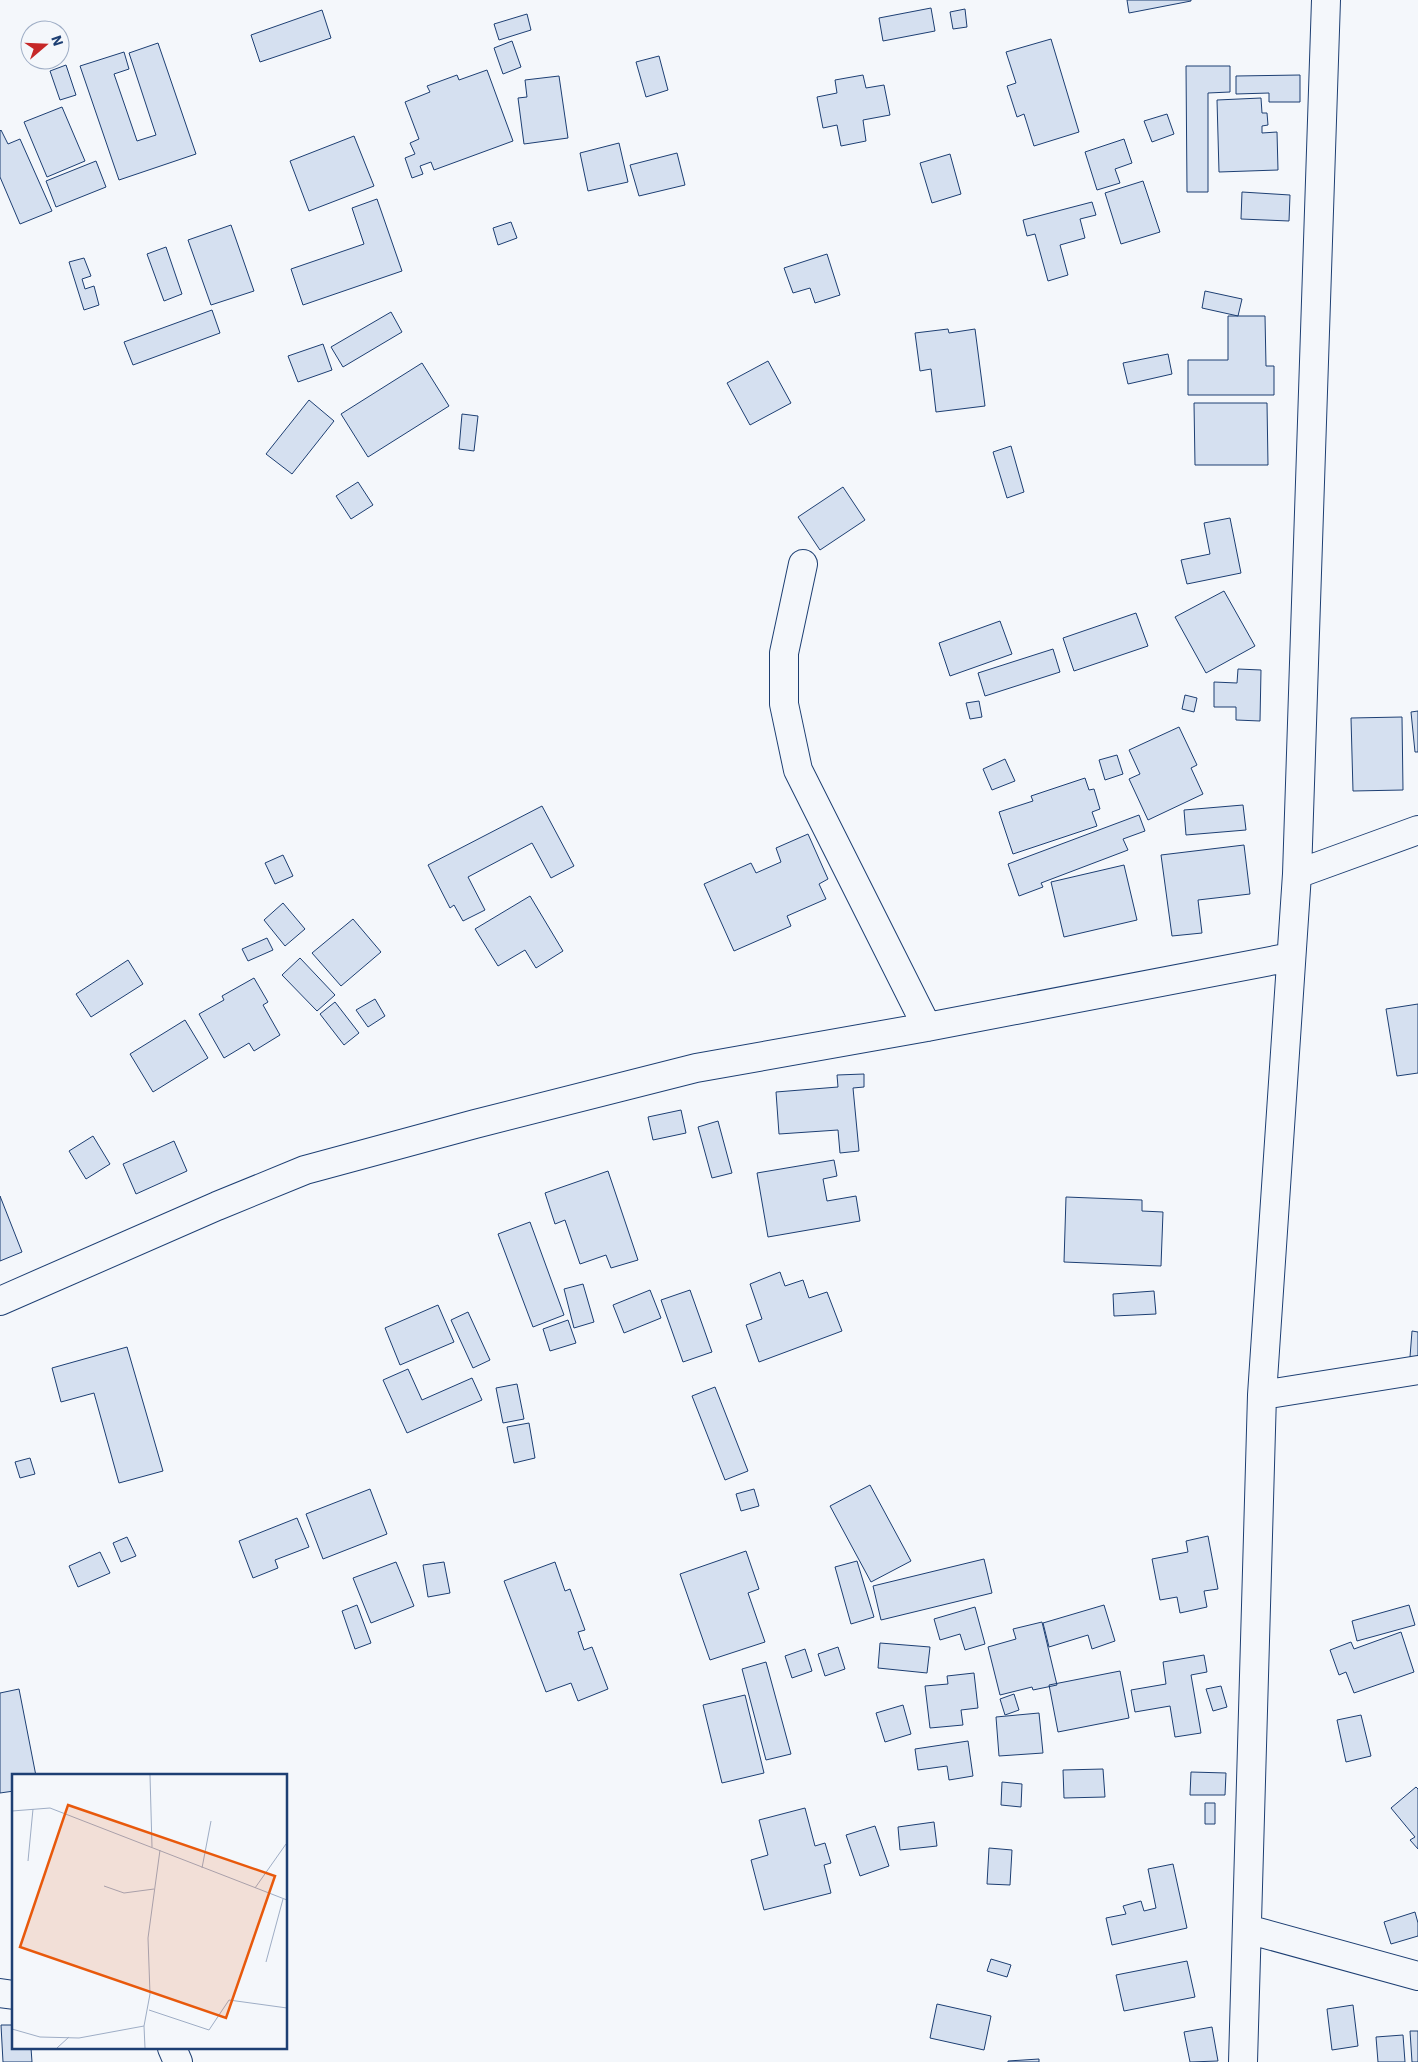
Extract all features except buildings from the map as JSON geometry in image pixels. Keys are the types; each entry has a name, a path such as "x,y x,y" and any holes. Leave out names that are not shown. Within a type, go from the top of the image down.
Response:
{"street":[{"path":"1243,2062 1262,1395 1297,874 1326,0"},
{"path":"803,564 784,653 784,704 798,770 927,1027"},
{"path":"1297,874 1418,830"},
{"path":"0,1301 217,1206 305,1170 485,1122 696,1068 927,1027 1291,957"},
{"path":"1262,1395 1418,1370"},
{"path":"1247,1929 1418,1976"},
{"path":"173,2050 178,2062"}]}
